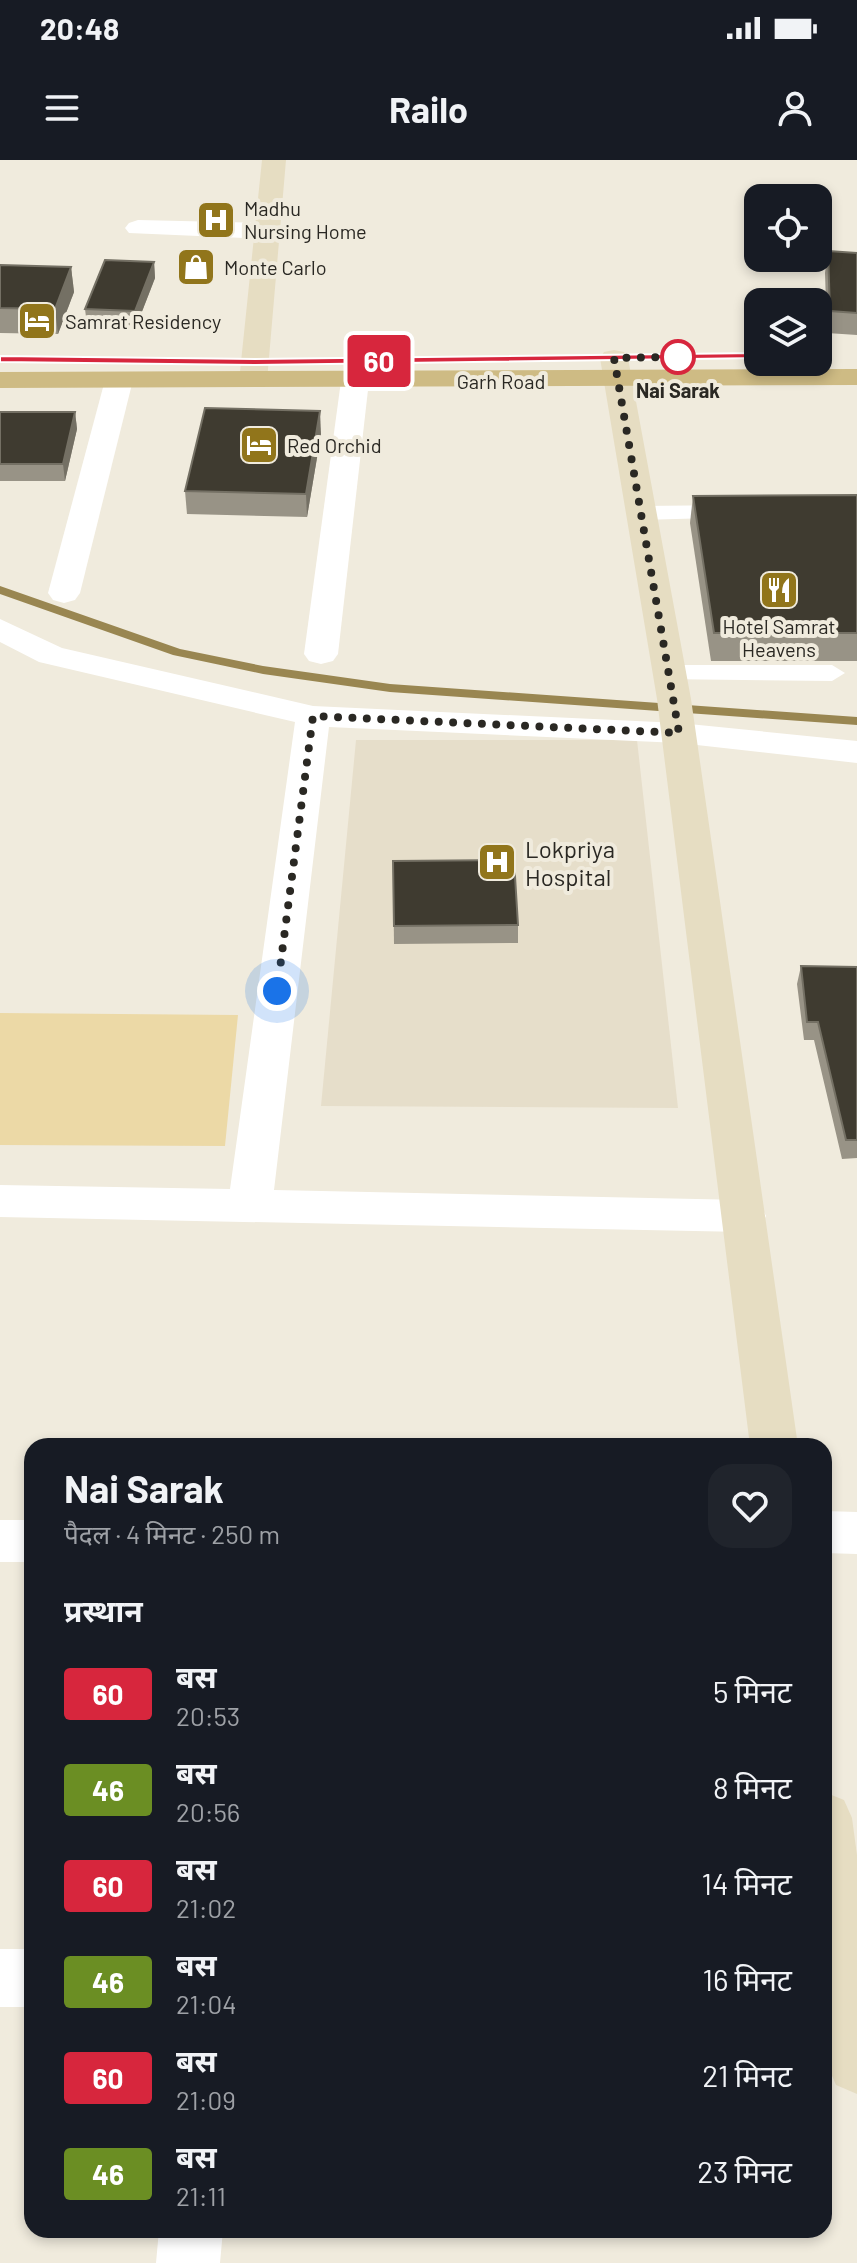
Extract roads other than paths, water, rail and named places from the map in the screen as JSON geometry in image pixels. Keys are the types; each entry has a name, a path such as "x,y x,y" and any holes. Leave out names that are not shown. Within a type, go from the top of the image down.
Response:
{"main road":[{"path":"832,355 857,355"},
{"name":"Garh Road","path":"0,359 254,372 355,381 616,369 744,357"},
{"name":"Garh Road","path":"0,380 119,380 254,372 616,369 857,377"}],"street":[{"path":"254,372 274,160"},
{"path":"138,228 267,231"},
{"path":"616,369 674,702 773,1438"},
{"path":"64,593 119,380"},
{"path":"321,654 355,381"},
{"path":"0,629 51,655 313,716 674,702 857,752"},
{"path":"250,1205 313,716"},
{"path":"0,1201 744,1216"},
{"path":"832,1532 857,1533"},
{"path":"0,1541 24,1541"},
{"path":"832,1875 855,2037"},
{"path":"0,1978 24,1978"},
{"path":"188,2263 190,2238"}],"lane":[{"path":"641,513 763,512"},
{"path":"674,702 832,673"}],"waterway":[{"path":"0,590 177,652 263,670 390,688 857,721"}],"place":[{"name":"Madhu Nursing Home","path":"216,220"},
{"name":"Monte Carlo","path":"196,267"},
{"name":"Samrat Residency","path":"37,321"},
{"name":"Nai Sarak","path":"678,357"},
{"name":"Red Orchid","path":"259,445"},
{"name":"Hotel Samrat Heavens","path":"779,590"},
{"name":"Lokpriya Hospital","path":"497,862"}]}
